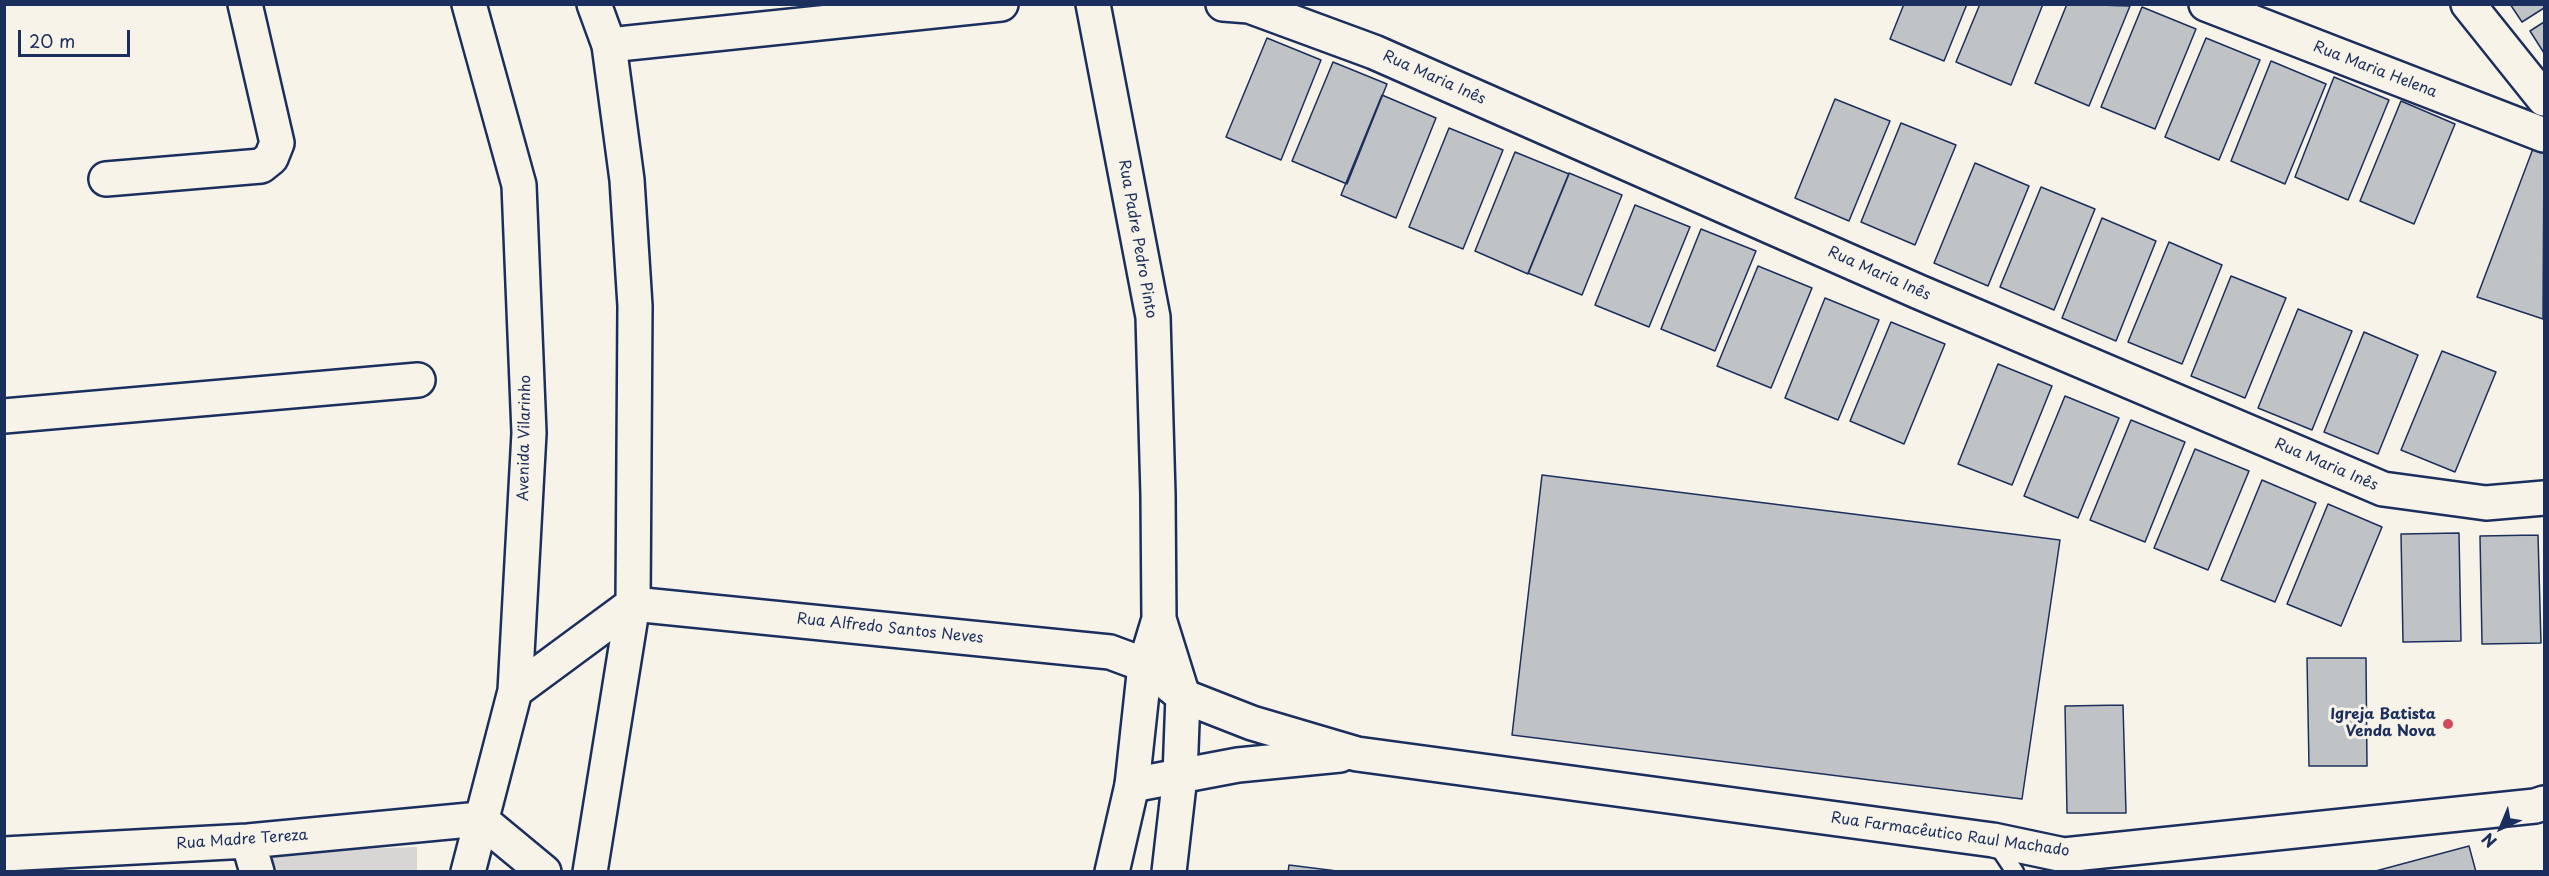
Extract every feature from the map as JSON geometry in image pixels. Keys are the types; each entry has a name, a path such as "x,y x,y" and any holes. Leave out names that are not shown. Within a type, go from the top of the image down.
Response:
{"main road":[{"path":"106,178 261,166 271,158 277,143 245,4"},
{"name":"Avenida Vilarinho","path":"468,872 515,691 529,433 519,185 469,4"},
{"path":"590,872 633,604 635,306 627,180 609,45 594,4"},
{"path":"609,45 1001,4"},
{"name":"Rua Padre Pedro Pinto","path":"1093,4 1153,317 1159,619 1183,696 1180,776 1169,872"},
{"name":"Rua Maria Inês","path":"1223,4 1250,6 1374,52 1919,292 2382,489 2486,503 2544,498"},
{"name":"Rua Maria Helena","path":"2206,4 2544,135"},
{"path":"2468,4 2544,99"},
{"path":"4,416 418,380"},
{"path":"515,691 633,604"},
{"name":"Rua Alfredo Santos Neves","path":"633,604 1110,651 1145,665 1183,696"},
{"name":"Rua Padre Pedro Pinto","path":"1112,872 1132,784 1145,665 1159,619"},
{"name":"Rua Farmacêutico Raul Machado","path":"1183,696 1252,723 1357,754 1993,840 2073,863 2535,806 2544,803"},
{"name":"Rua Farmacêutico Raul Machado","path":"1132,784 1238,765 1357,754"},
{"path":"480,819 544,872"},
{"name":"Rua Madre Tereza","path":"4,854 252,856 480,819"}],"lane":[{"path":"1993,840 2014,872"}],"shaded area":[{"path":"417,847 417,871 268,871 262,852"}],"building":[{"path":"1904,4 1967,4 1944,61 1890,39"},
{"path":"1980,4 2043,4 2011,85 1956,62"},
{"path":"2067,4 2130,6 2089,106 2035,83"},
{"path":"2510,4 2544,4 2544,8 2522,22"},
{"path":"2142,7 2196,29 2155,129 2101,107"},
{"path":"2544,22 2544,53 2530,31"},
{"path":"1267,38 1321,60 1281,160 1226,137"},
{"path":"2206,38 2260,60 2219,160 2165,137"},
{"path":"2271,61 2326,84 2285,184 2231,161"},
{"path":"1333,62 1387,84 1347,184 1292,161"},
{"path":"2334,77 2389,100 2348,200 2295,177"},
{"path":"1382,95 1436,118 1396,218 1341,195"},
{"path":"1835,99 1890,121 1849,221 1795,198"},
{"path":"2401,101 2455,124 2414,224 2360,201"},
{"path":"1901,123 1956,145 1915,245 1861,222"},
{"path":"1449,128 1503,150 1463,249 1409,227"},
{"path":"2534,146 2544,150 2543,319 2477,297"},
{"path":"1515,152 1569,174 1528,274 1475,251"},
{"path":"1975,163 2029,186 1988,286 1934,263"},
{"path":"1569,173 1622,195 1582,295 1528,273"},
{"path":"2041,187 2095,209 2054,310 2000,287"},
{"path":"1635,205 1690,227 1649,327 1595,305"},
{"path":"2102,218 2156,241 2116,341 2062,318"},
{"path":"1701,229 1756,251 1715,351 1661,329"},
{"path":"2169,242 2222,265 2182,364 2128,342"},
{"path":"1758,266 1812,288 1771,388 1717,366"},
{"path":"2231,276 2286,298 2245,398 2191,376"},
{"path":"1825,298 1879,320 1838,420 1785,398"},
{"path":"2298,309 2352,331 2312,430 2258,408"},
{"path":"1891,322 1945,344 1904,444 1850,421"},
{"path":"2364,332 2418,355 2378,454 2324,432"},
{"path":"2442,351 2496,372 2455,472 2401,450"},
{"path":"1998,364 2052,386 2012,485 1958,464"},
{"path":"2065,396 2119,418 2078,518 2024,496"},
{"path":"2131,420 2185,442 2145,542 2090,520"},
{"path":"2195,449 2249,471 2208,570 2154,548"},
{"path":"1542,475 2060,540 2022,799 1512,735"},
{"path":"2262,480 2316,503 2275,602 2221,580"},
{"path":"2328,504 2382,527 2341,626 2287,604"},
{"path":"2459,533 2461,641 2403,642 2401,534"},
{"path":"2538,535 2541,643 2482,644 2480,536"},
{"path":"2307,658 2366,658 2367,766 2309,766"},
{"path":"2123,705 2126,813 2067,813 2065,706"},
{"path":"2469,846 2476,872 2372,872"},
{"path":"1289,865 1345,872 1288,872"}],"place":[{"name":"Igreja Batista Venda Nova","path":"2448,724"}]}
